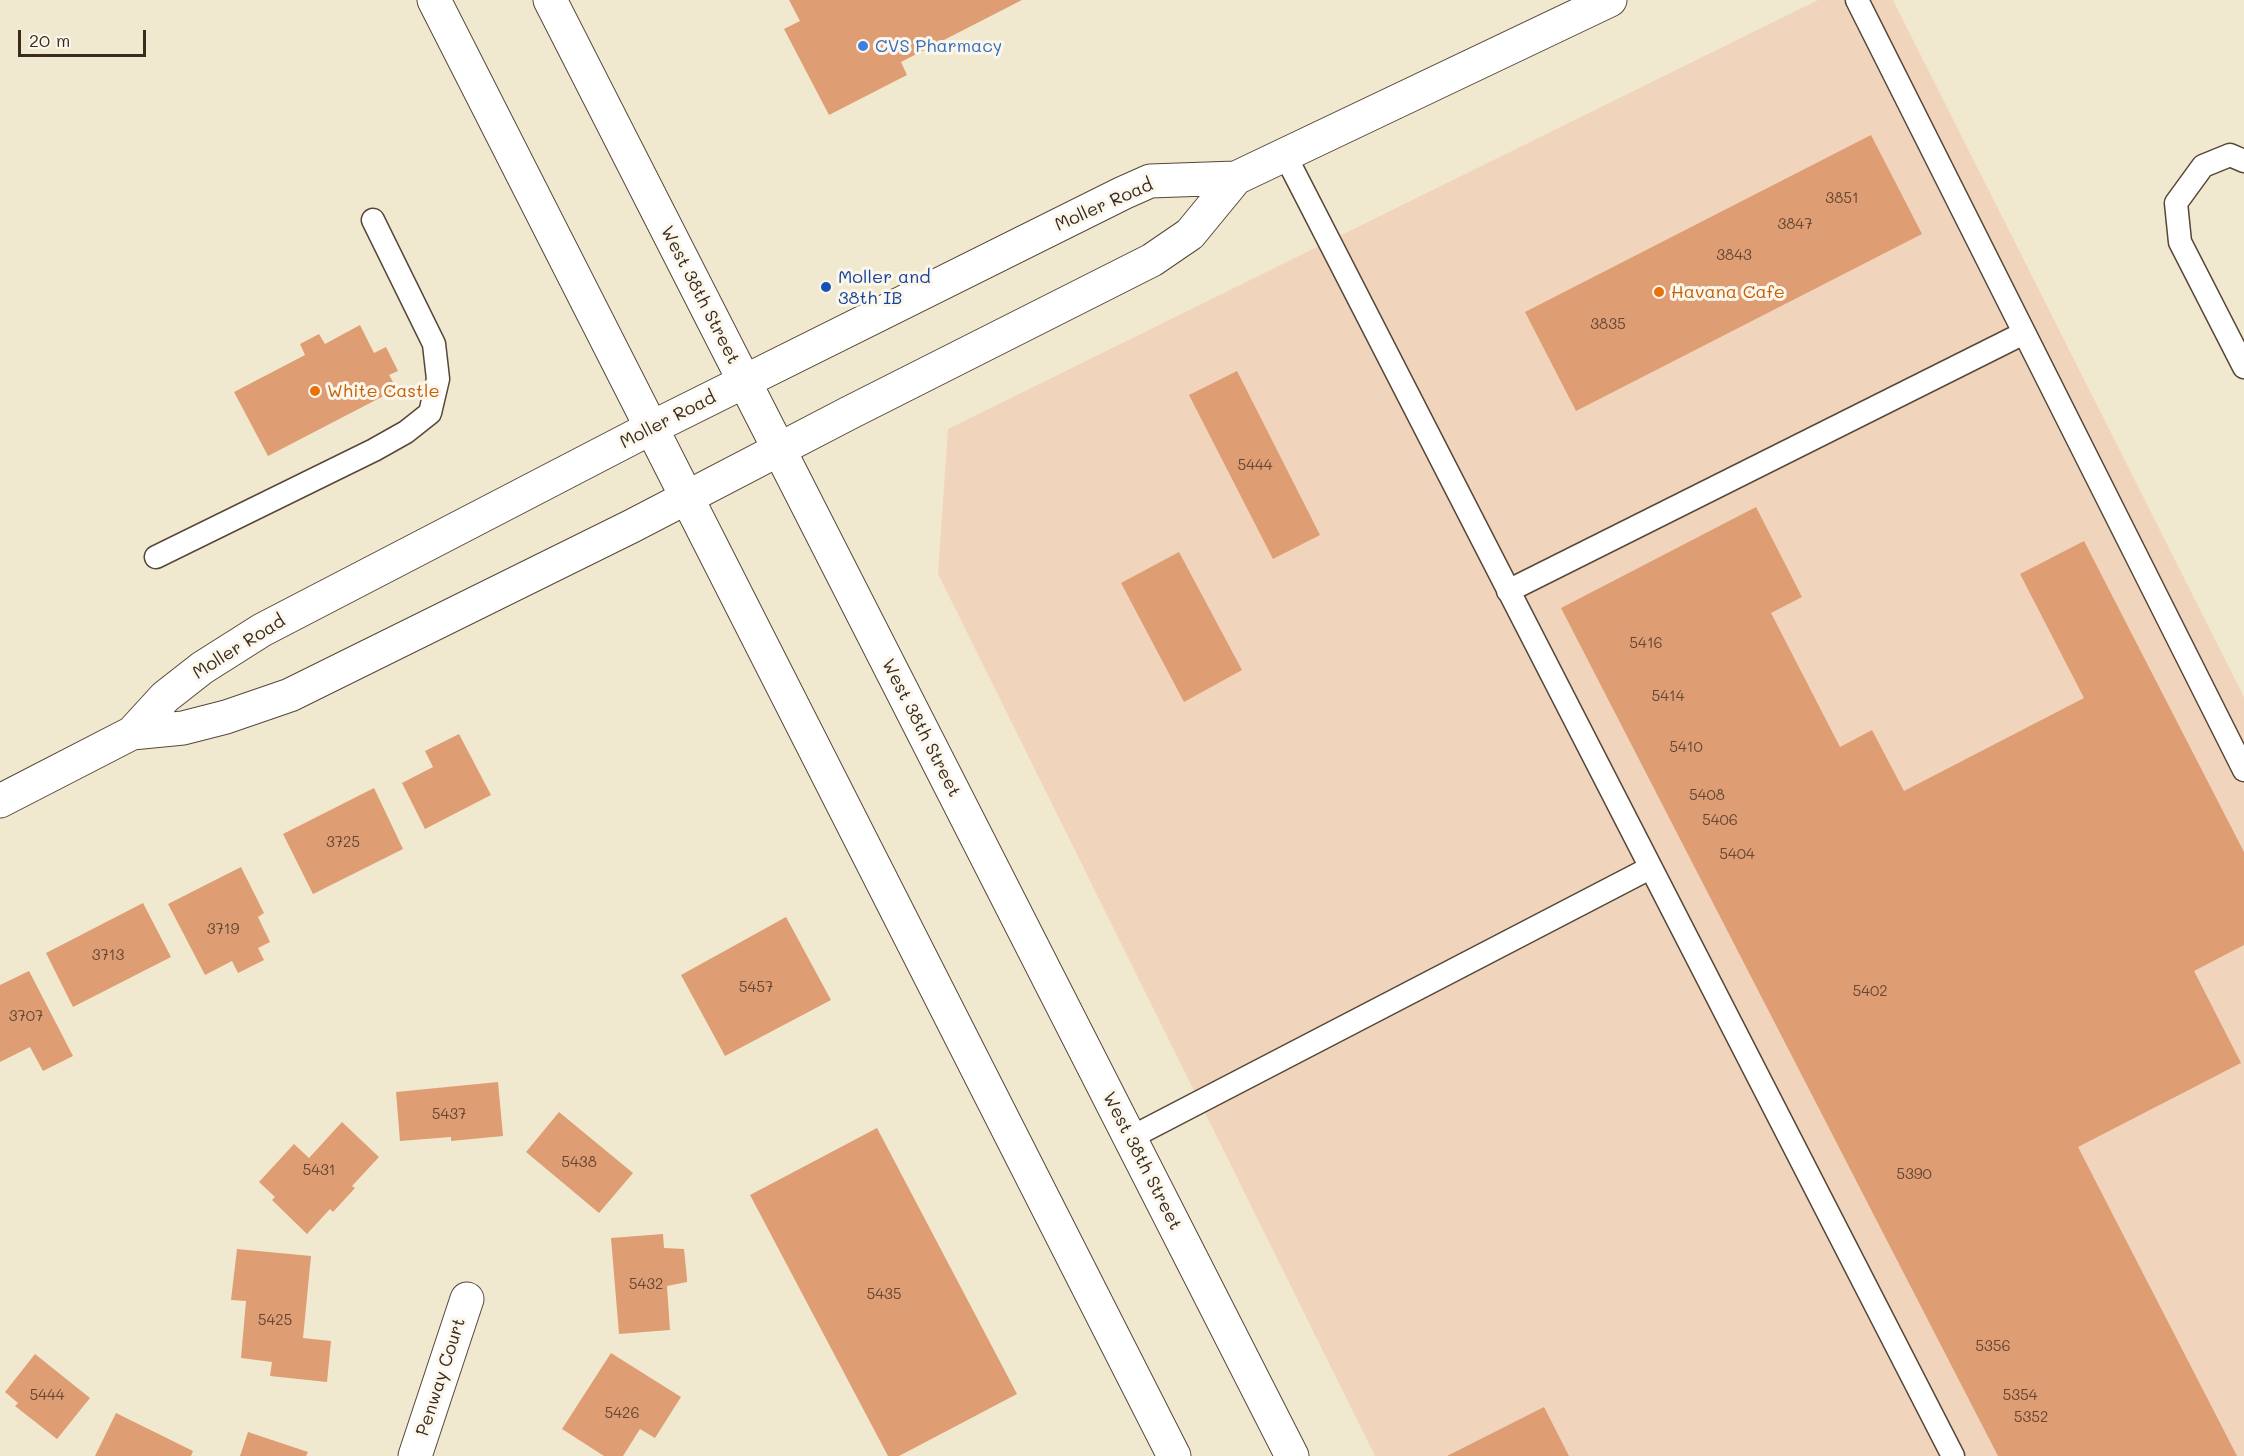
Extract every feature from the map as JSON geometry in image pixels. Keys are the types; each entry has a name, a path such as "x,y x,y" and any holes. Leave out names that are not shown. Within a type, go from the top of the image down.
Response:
{"main road":[{"path":"434,0 1174,1456"},
{"name":"West 38th Street","path":"550,0 1292,1456"},
{"name":"Moller Road","path":"0,801 132,733 165,697 202,668 262,630 651,428 1150,181 1236,178 1592,4"},
{"name":"Moller Road","path":"132,733 183,728 290,695 687,498 779,448 1152,260 1190,234 1236,178"},
{"name":"Penway Court","path":"415,1456 467,1299"}],"lane":[{"path":"1857,0 2244,770"},
{"path":"1285,155 1953,1456"},
{"path":"2244,161 2230,155 2203,166 2176,203 2180,242 2244,367"},
{"path":"156,557 374,450 406,432 430,413 438,379 434,344 373,220"},
{"path":"1508,591 2024,333"},
{"path":"1130,1138 1650,868"}],"shaded area":[{"path":"1818,0 1893,0 2244,697 2244,1456 1375,1456 938,574 948,429"}],"building":[{"name":"CVS Pharmacy","path":"789,0 1022,0 901,62 907,75 829,115 784,29 800,21"},
{"path":"1871,135 1922,234 1576,411 1525,312"},
{"name":"White Castle","path":"360,325 374,353 386,347 398,371 389,375 397,389 268,456 234,392 305,355 300,344 319,334 325,344"},
{"path":"1237,371 1320,535 1273,559 1189,395"},
{"path":"1756,507 1802,597 1771,613 1840,747 1872,730 1904,791 2084,698 2020,574 2084,541 2244,852 2244,945 2194,971 2241,1063 2078,1147 2237,1456 1998,1456 1561,608"},
{"path":"1179,552 1242,670 1184,702 1121,583"},
{"path":"459,734 491,795 425,829 402,783 433,767 425,751"},
{"path":"374,788 403,849 313,894 283,834"},
{"path":"241,867 264,913 258,917 270,942 258,948 264,960 238,973 232,961 205,975 168,904"},
{"path":"143,903 171,957 73,1007 46,953"},
{"path":"786,917 831,1000 725,1056 681,975"},
{"path":"29,971 73,1056 43,1071 30,1047 0,1062 0,985"},
{"path":"498,1082 503,1136 451,1141 451,1137 400,1141 396,1092"},
{"path":"559,1112 633,1173 599,1213 526,1152"},
{"path":"342,1122 379,1157 352,1186 355,1188 333,1212 330,1209 307,1234 272,1200 275,1197 259,1182 294,1144 309,1158"},
{"path":"877,1128 1017,1394 899,1456 888,1456 750,1195"},
{"path":"663,1234 664,1248 684,1249 687,1279 687,1282 667,1286 670,1330 619,1334 611,1238"},
{"path":"237,1249 311,1256 303,1338 331,1341 327,1382 270,1376 272,1362 241,1358 246,1301 231,1300"},
{"path":"611,1353 681,1397 655,1438 640,1429 623,1456 604,1456 562,1429"},
{"path":"35,1354 90,1398 57,1439 15,1406 18,1403 5,1392"},
{"path":"1544,1407 1569,1456 1447,1456"},
{"path":"116,1413 193,1451 191,1456 95,1456"},
{"path":"248,1432 308,1452 306,1456 240,1456"}],"place":[{"name":"CVS Pharmacy","path":"863,46"},
{"name":"Moller and 38th IB","path":"826,287"},
{"name":"Havana Cafe","path":"1659,292"},
{"name":"White Castle","path":"315,391"}]}
